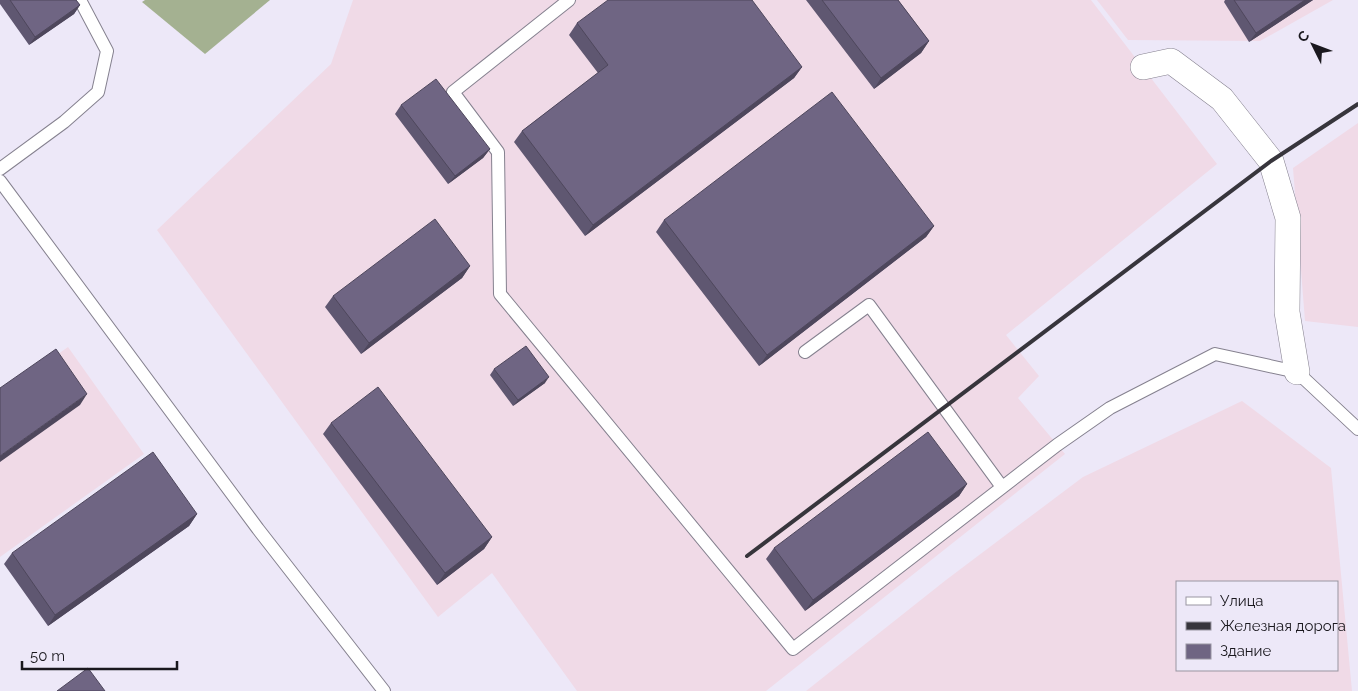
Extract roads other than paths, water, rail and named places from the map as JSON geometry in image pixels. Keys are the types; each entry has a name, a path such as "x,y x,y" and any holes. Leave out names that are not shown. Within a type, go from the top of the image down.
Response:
{"street":[{"path":"1143,67 1171,60 1222,100 1271,161 1288,218 1287,312 1297,372"}],"lane":[{"path":"0,169 64,122 98,92 107,51 80,0"},
{"path":"569,0 453,92 498,152 500,294 793,649 1057,445 1110,408 1215,354 1297,372 1358,428"},
{"path":"0,181 258,529 384,691"},
{"path":"805,352 869,305 1002,487"}],"railway":[{"path":"747,556 1271,161 1358,104"}]}
